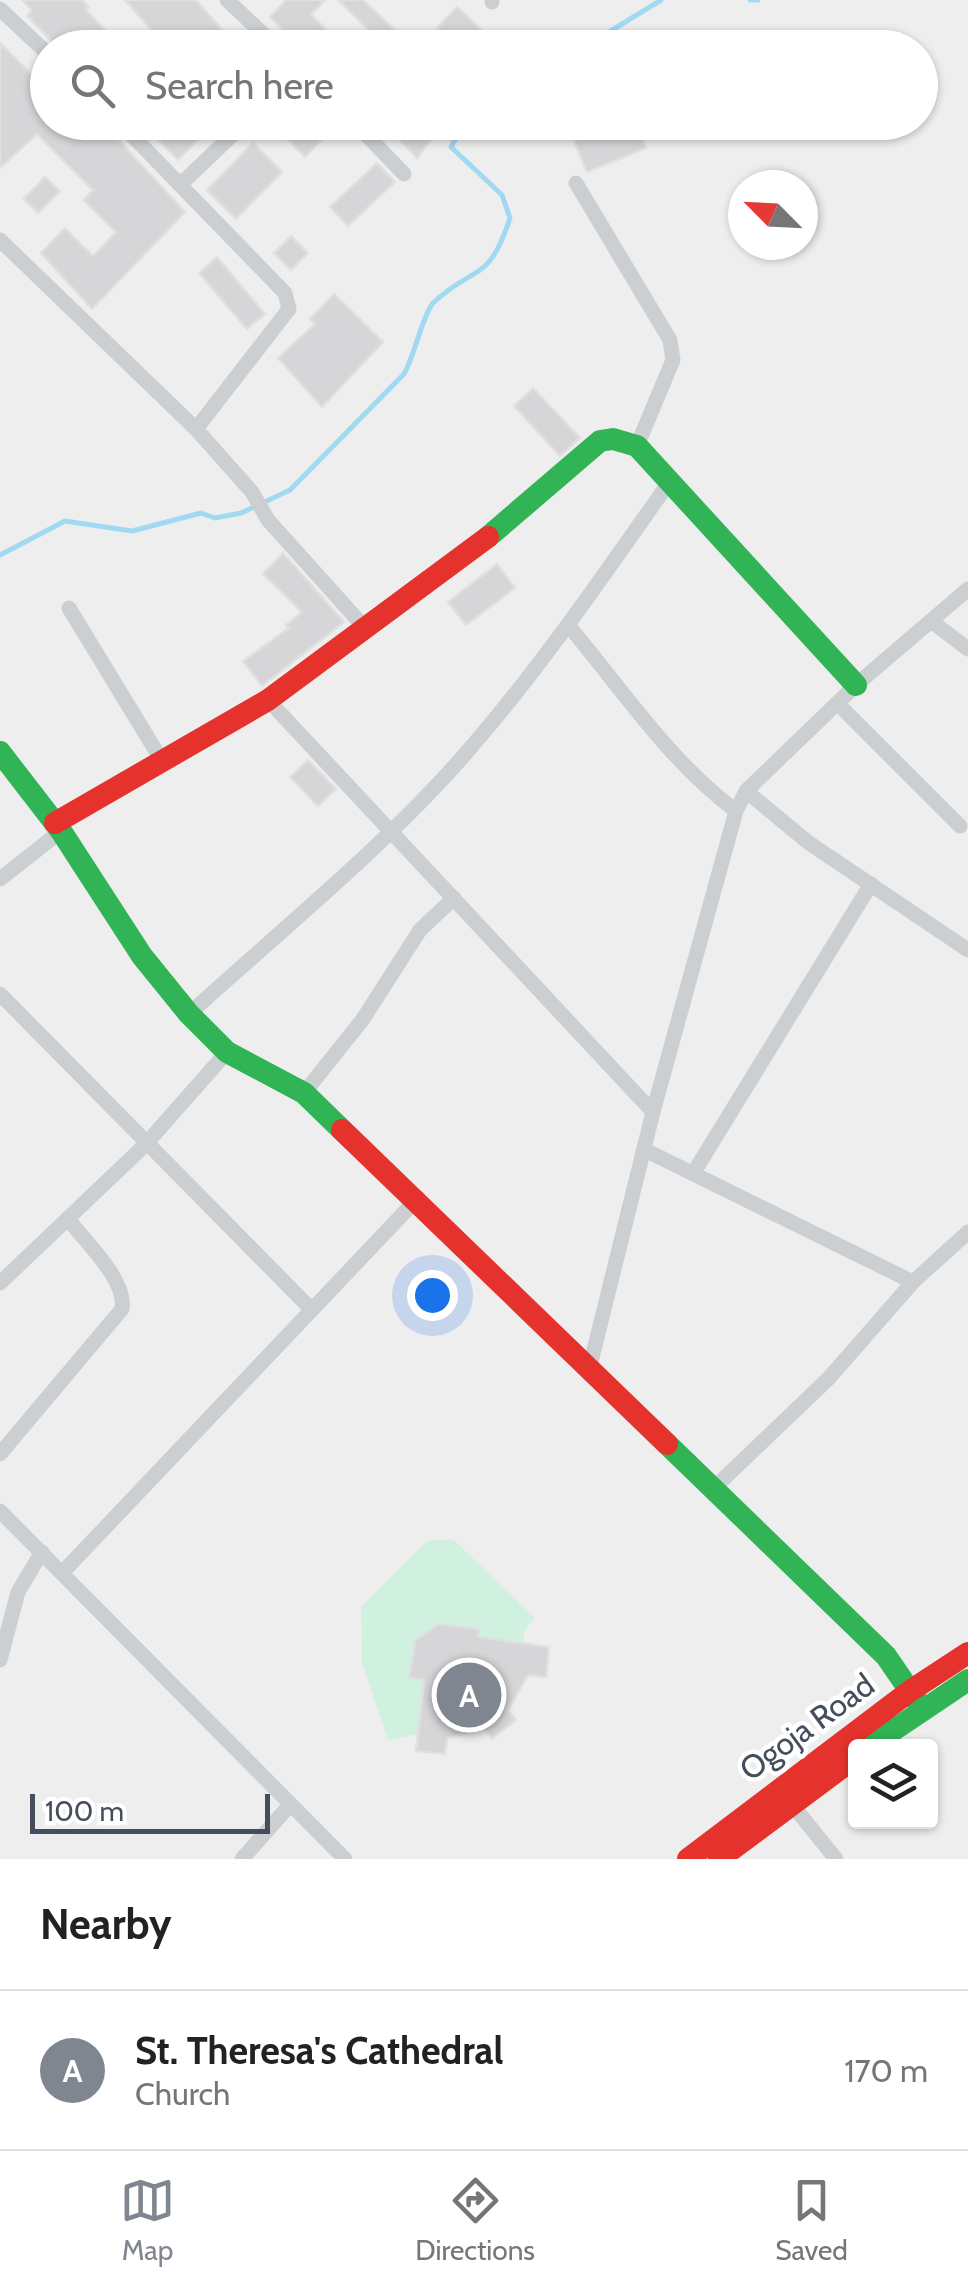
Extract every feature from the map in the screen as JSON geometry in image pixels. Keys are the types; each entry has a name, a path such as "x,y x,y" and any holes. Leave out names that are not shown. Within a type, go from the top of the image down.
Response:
{"street":[{"path":"227,0 259,30"},
{"path":"0,9 30,37"},
{"path":"138,140 285,293 289,308 196,429"},
{"path":"182,183 227,140"},
{"path":"371,140 404,174"},
{"path":"576,183 670,340 673,360 636,446"},
{"path":"0,240 196,429 252,492 268,520 365,628"},
{"path":"0,878 58,827 268,700 452,566 600,441 636,446 856,685"},
{"path":"189,1014 391,829 459,761 568,625 670,482"},
{"path":"590,1366 652,1112 736,810 746,792 837,703 968,589"},
{"path":"69,608 162,761"},
{"path":"930,621 968,649"},
{"path":"568,625 688,770 736,810"},
{"path":"268,700 652,1112"},
{"path":"837,703 960,826"},
{"path":"0,752 58,827 142,956 189,1014 227,1052 259,1065 304,1093 418,1198 712,1490 886,1656 916,1701"},
{"path":"746,792 809,843 965,942"},
{"path":"694,1172 871,884"},
{"path":"304,1093 363,1018 420,930 454,898"},
{"path":"0,994 312,1310"},
{"path":"0,1282 145,1145 227,1052"},
{"path":"645,1150 914,1282"},
{"path":"62,1573 418,1198"},
{"path":"0,1454 122,1309 124,1298 116,1282 69,1220"},
{"path":"712,1490 829,1378 914,1282 968,1232"},
{"path":"0,1511 345,1859"},
{"path":"0,1660 18,1592 42,1552"},
{"name":"Ogoja Road","path":"877,1739 968,1653"},
{"name":"Ogoja Road","path":"688,1859 916,1701 968,1680"},
{"name":"Ogoja Road","path":"718,1859 848,1762"},
{"path":"790,1802 836,1859"},
{"path":"242,1859 289,1806"}],"green space":[{"path":"453,1539 535,1618 524,1631 523,1643 478,1637 479,1629 439,1624 415,1641 409,1678 424,1680 418,1734 388,1740 362,1663 361,1607 427,1541"}],"building":[{"path":"22,0 82,0 89,7 86,10 105,30 41,30 27,16 32,10"},
{"path":"125,0 196,0 222,30 151,30"},
{"path":"286,0 325,0 311,15 326,30 283,30 270,17"},
{"path":"338,0 363,0 395,30 369,30"},
{"path":"457,7 482,30 439,30"},
{"path":"0,43 30,73 30,140 0,168"},
{"path":"43,140 119,140 185,212 92,309 41,253 65,228 93,256 116,232 83,200 93,190"},
{"path":"159,140 197,140 178,160"},
{"path":"288,140 322,140 305,157"},
{"path":"400,140 431,140 417,158"},
{"path":"643,140 646,148 587,172 574,141"},
{"path":"253,143 282,172 236,219 207,190"},
{"path":"377,163 395,182 348,226 330,207"},
{"path":"45,177 60,191 38,213 24,199"},
{"path":"291,236 308,253 291,270 274,253"},
{"path":"217,257 265,314 247,329 199,273"},
{"path":"334,294 383,342 322,407 278,358 315,324 310,319"},
{"path":"533,388 580,438 560,456 514,406"},
{"path":"283,553 344,622 262,686 243,661 289,628 286,625 302,612 263,574"},
{"path":"497,564 515,588 466,625 448,602"},
{"path":"308,760 336,789 318,806 290,777"},
{"path":"438,1624 479,1629 478,1637 549,1647 546,1677 528,1675 508,1710 516,1720 492,1739 484,1729 447,1738 445,1754 416,1751 424,1680 409,1678 415,1641"}],"waterway":[{"path":"612,30 661,0"},
{"path":"750,0 758,0"},
{"path":"0,555 65,521 132,531 201,513 215,518 241,513 290,490 404,374 430,307 488,263 502,239 510,218 502,195 451,147 455,140"}],"traffic: fast":[{"path":"488,537 600,441 613,439 637,446 856,685"},
{"path":"0,752 61,831 142,956 189,1014 227,1052 304,1093 342,1130"},
{"path":"667,1444 886,1656 923,1710"},
{"path":"880,1739 968,1680"}],"traffic: jam":[{"path":"55,823 268,700 488,537"},
{"path":"342,1130 667,1444"},
{"path":"688,1859 910,1691 968,1653"},
{"path":"719,1859 848,1763"}],"place":[{"name":"St. Theresa's Cathedral","path":"469,1695"}]}
